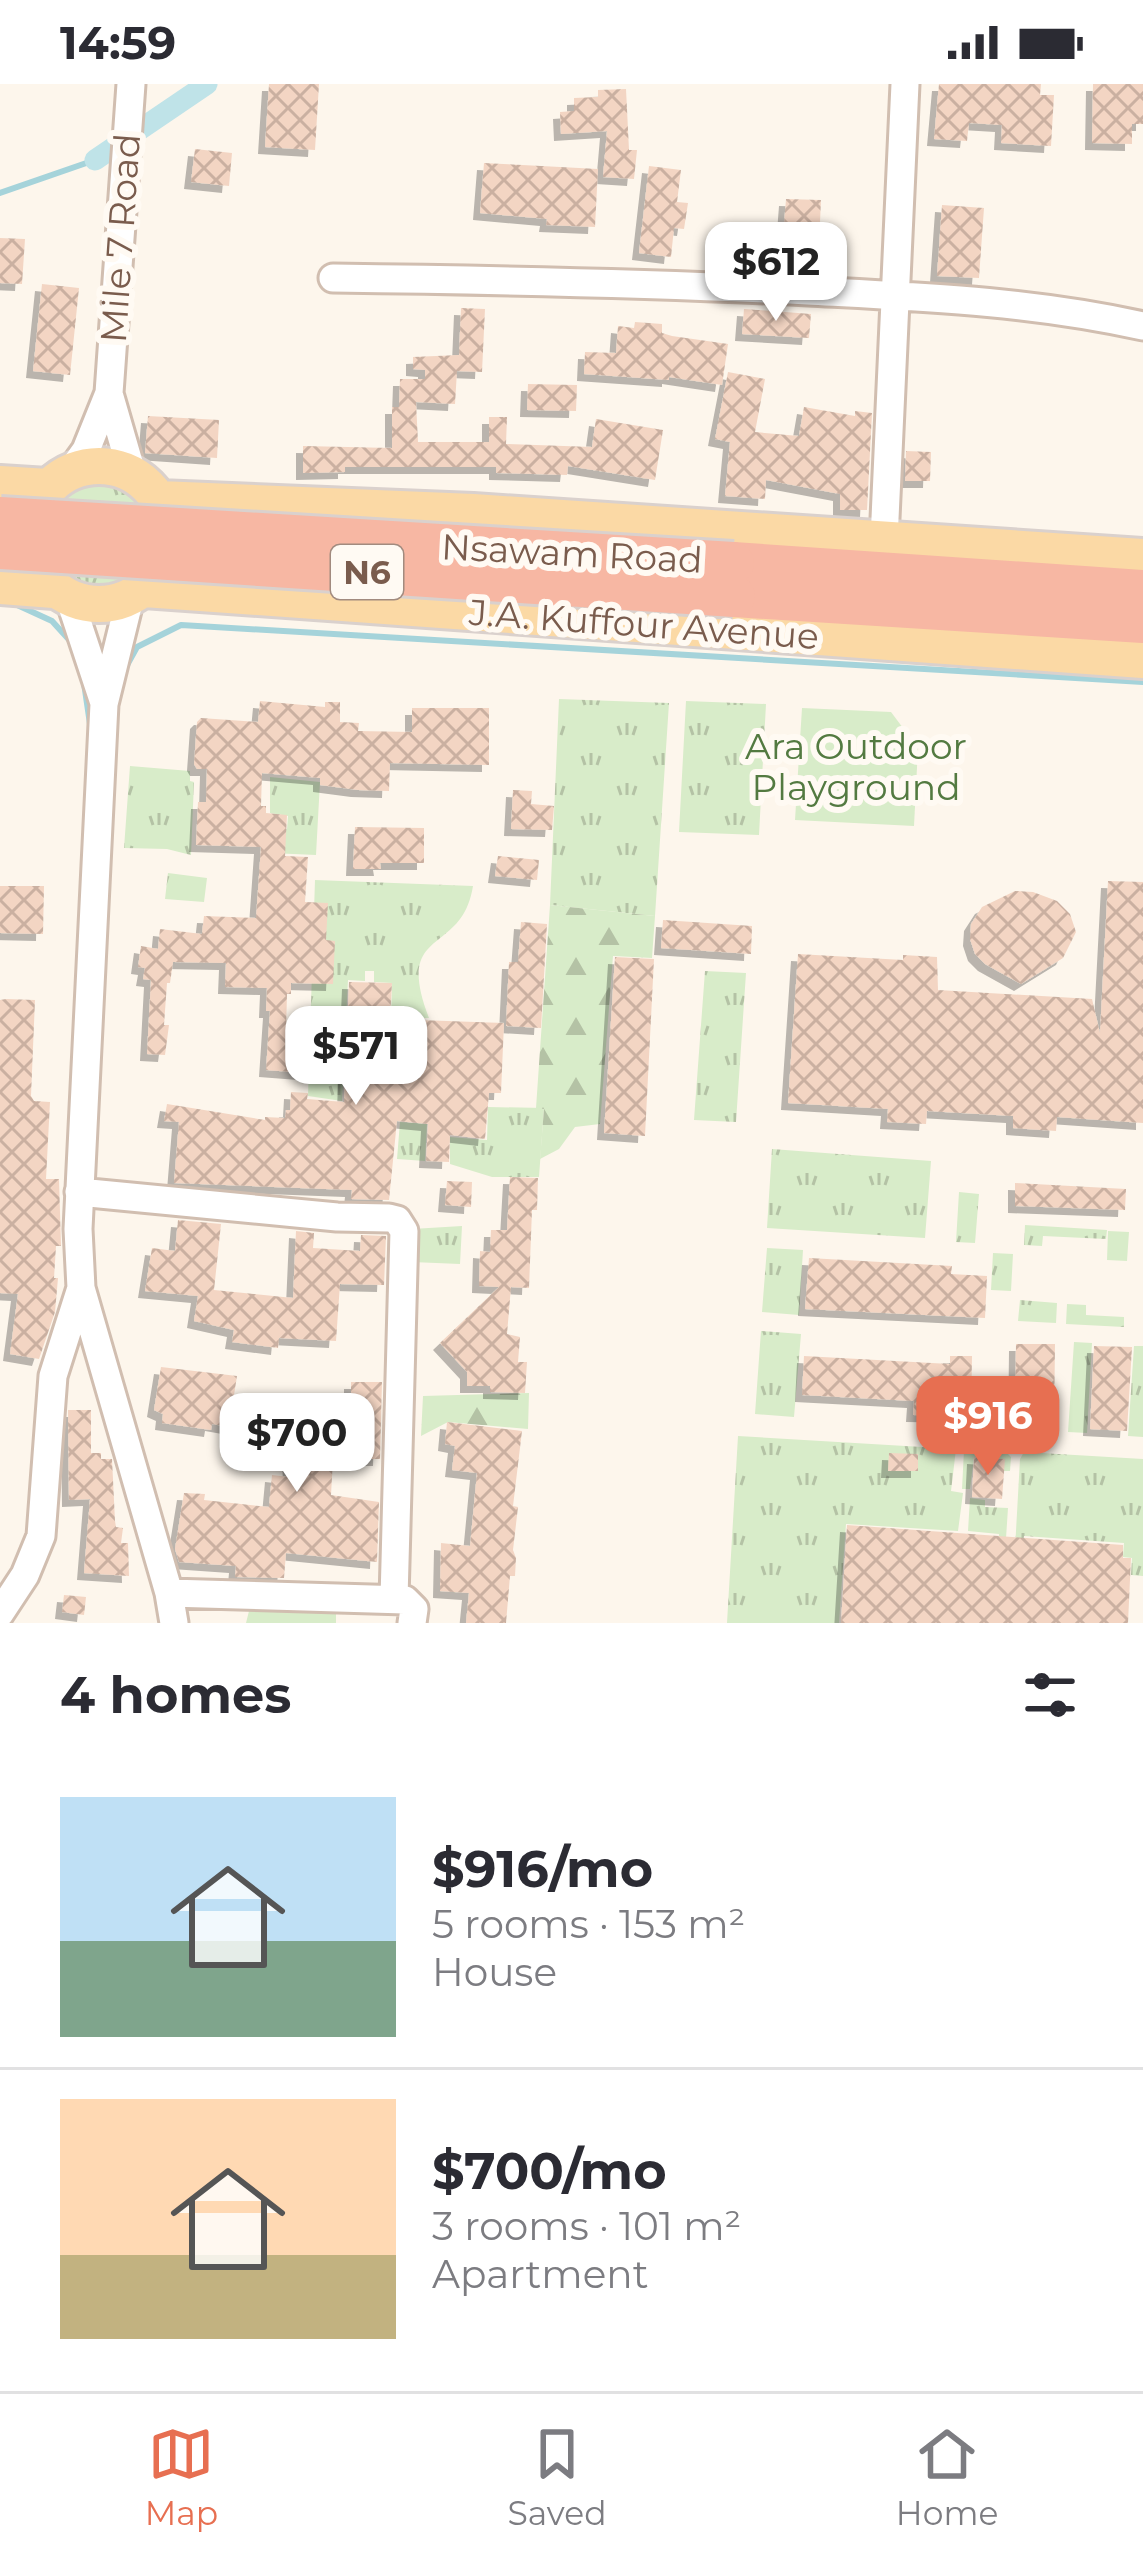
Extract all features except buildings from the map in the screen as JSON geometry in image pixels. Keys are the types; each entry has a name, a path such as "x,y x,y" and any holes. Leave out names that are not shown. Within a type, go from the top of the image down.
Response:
{"highway":[{"name":"Nsawam Road","path":"0,518 734,579 1143,622"},
{"name":"Nsawam Road","path":"0,548 1143,591"}],"main road":[{"path":"0,484 59,479 102,465 132,473 159,499 169,530 164,562 137,594 106,605 0,586"},
{"path":"59,479 30,521 32,559 62,595"},
{"path":"159,499 473,512 1143,557"},
{"name":"J.A. Kuffour Avenue","path":"137,594 1143,660"}],"street":[{"name":"Mile 7 Road","path":"109,393 131,84"},
{"path":"884,541 904,84"},
{"path":"333,278 628,282 990,300 1143,326"},
{"path":"109,393 132,473"},
{"path":"59,479 86,450 109,393"},
{"path":"137,594 104,704 79,1192 81,1288 174,1623"},
{"path":"62,595 104,704"},
{"path":"79,1192 389,1218 400,1223 404,1232 394,1599"},
{"path":"0,1613 26,1575 41,1536 53,1376 81,1288"},
{"path":"169,1593 394,1599 410,1603 412,1623"}],"green space":[{"path":"96,479 131,489 144,502 140,571 111,587 86,588 66,577 52,559 47,536 51,512 67,492"},
{"path":"559,699 669,703 655,916 550,905"},
{"path":"686,701 766,704 759,835 679,832"},
{"name":"Ara Outdoor Playground","path":"802,708 891,712 918,748 914,826 795,820"},
{"path":"130,766 190,771 194,782 191,855 124,848"},
{"path":"270,777 320,782 316,855 270,853 272,828 287,829 288,816 270,813"},
{"path":"168,873 207,878 204,902 165,899"},
{"path":"315,880 473,886 456,924 424,954 419,968 429,1018 391,1018 392,983 374,982 374,971 365,971 365,981 348,980 342,1101 308,1096"},
{"path":"550,905 655,916 652,958 613,956 600,1124 575,1127 559,1149 540,1159 544,1109 536,1108"},
{"path":"705,971 746,973 736,1122 694,1120"},
{"path":"488,1107 544,1108 539,1177 492,1177 450,1164 450,1137 487,1140"},
{"path":"400,1122 427,1124 425,1161 397,1159"},
{"path":"772,1149 931,1161 925,1238 767,1228"},
{"path":"959,1192 979,1194 975,1243 956,1242"},
{"path":"1025,1225 1107,1230 1106,1239 1043,1236 1042,1246 1024,1245"},
{"path":"462,1226 460,1264 412,1262 412,1229"},
{"path":"1108,1231 1129,1232 1127,1261 1107,1260"},
{"path":"767,1248 803,1250 799,1315 762,1312"},
{"path":"993,1253 1013,1254 1011,1291 991,1290"},
{"path":"1020,1300 1057,1303 1056,1323 1018,1321"},
{"path":"1067,1304 1086,1305 1086,1315 1124,1317 1124,1327 1066,1324"},
{"path":"761,1331 801,1334 794,1417 755,1414"},
{"path":"1074,1342 1092,1343 1087,1433 1068,1432"},
{"path":"1134,1346 1143,1346 1143,1437 1128,1436"},
{"path":"529,1393 528,1429 448,1422 421,1436 423,1396"},
{"path":"738,1436 956,1449 951,1491 963,1493 958,1531 846,1524 839,1623 727,1623"},
{"path":"964,1450 1006,1452 1011,1457 1010,1471 1004,1471 1004,1459 974,1457 970,1489 962,1489"},
{"path":"1024,1452 1143,1459 1143,1576 1131,1575 1132,1558 1123,1557 1124,1543 1024,1536 1019,1585 1013,1585"},
{"path":"970,1498 985,1500 985,1507 1008,1508 1003,1584 996,1584 999,1534 968,1531"},
{"path":"250,1607 328,1609 336,1612 336,1623 246,1623"}],"waterway":[{"path":"95,160 207,84"},
{"path":"0,193 95,160"},
{"path":"15,604 52,621 72,643"},
{"path":"126,667 137,647 181,625 1143,682"},
{"path":"84,683 90,724"}]}
